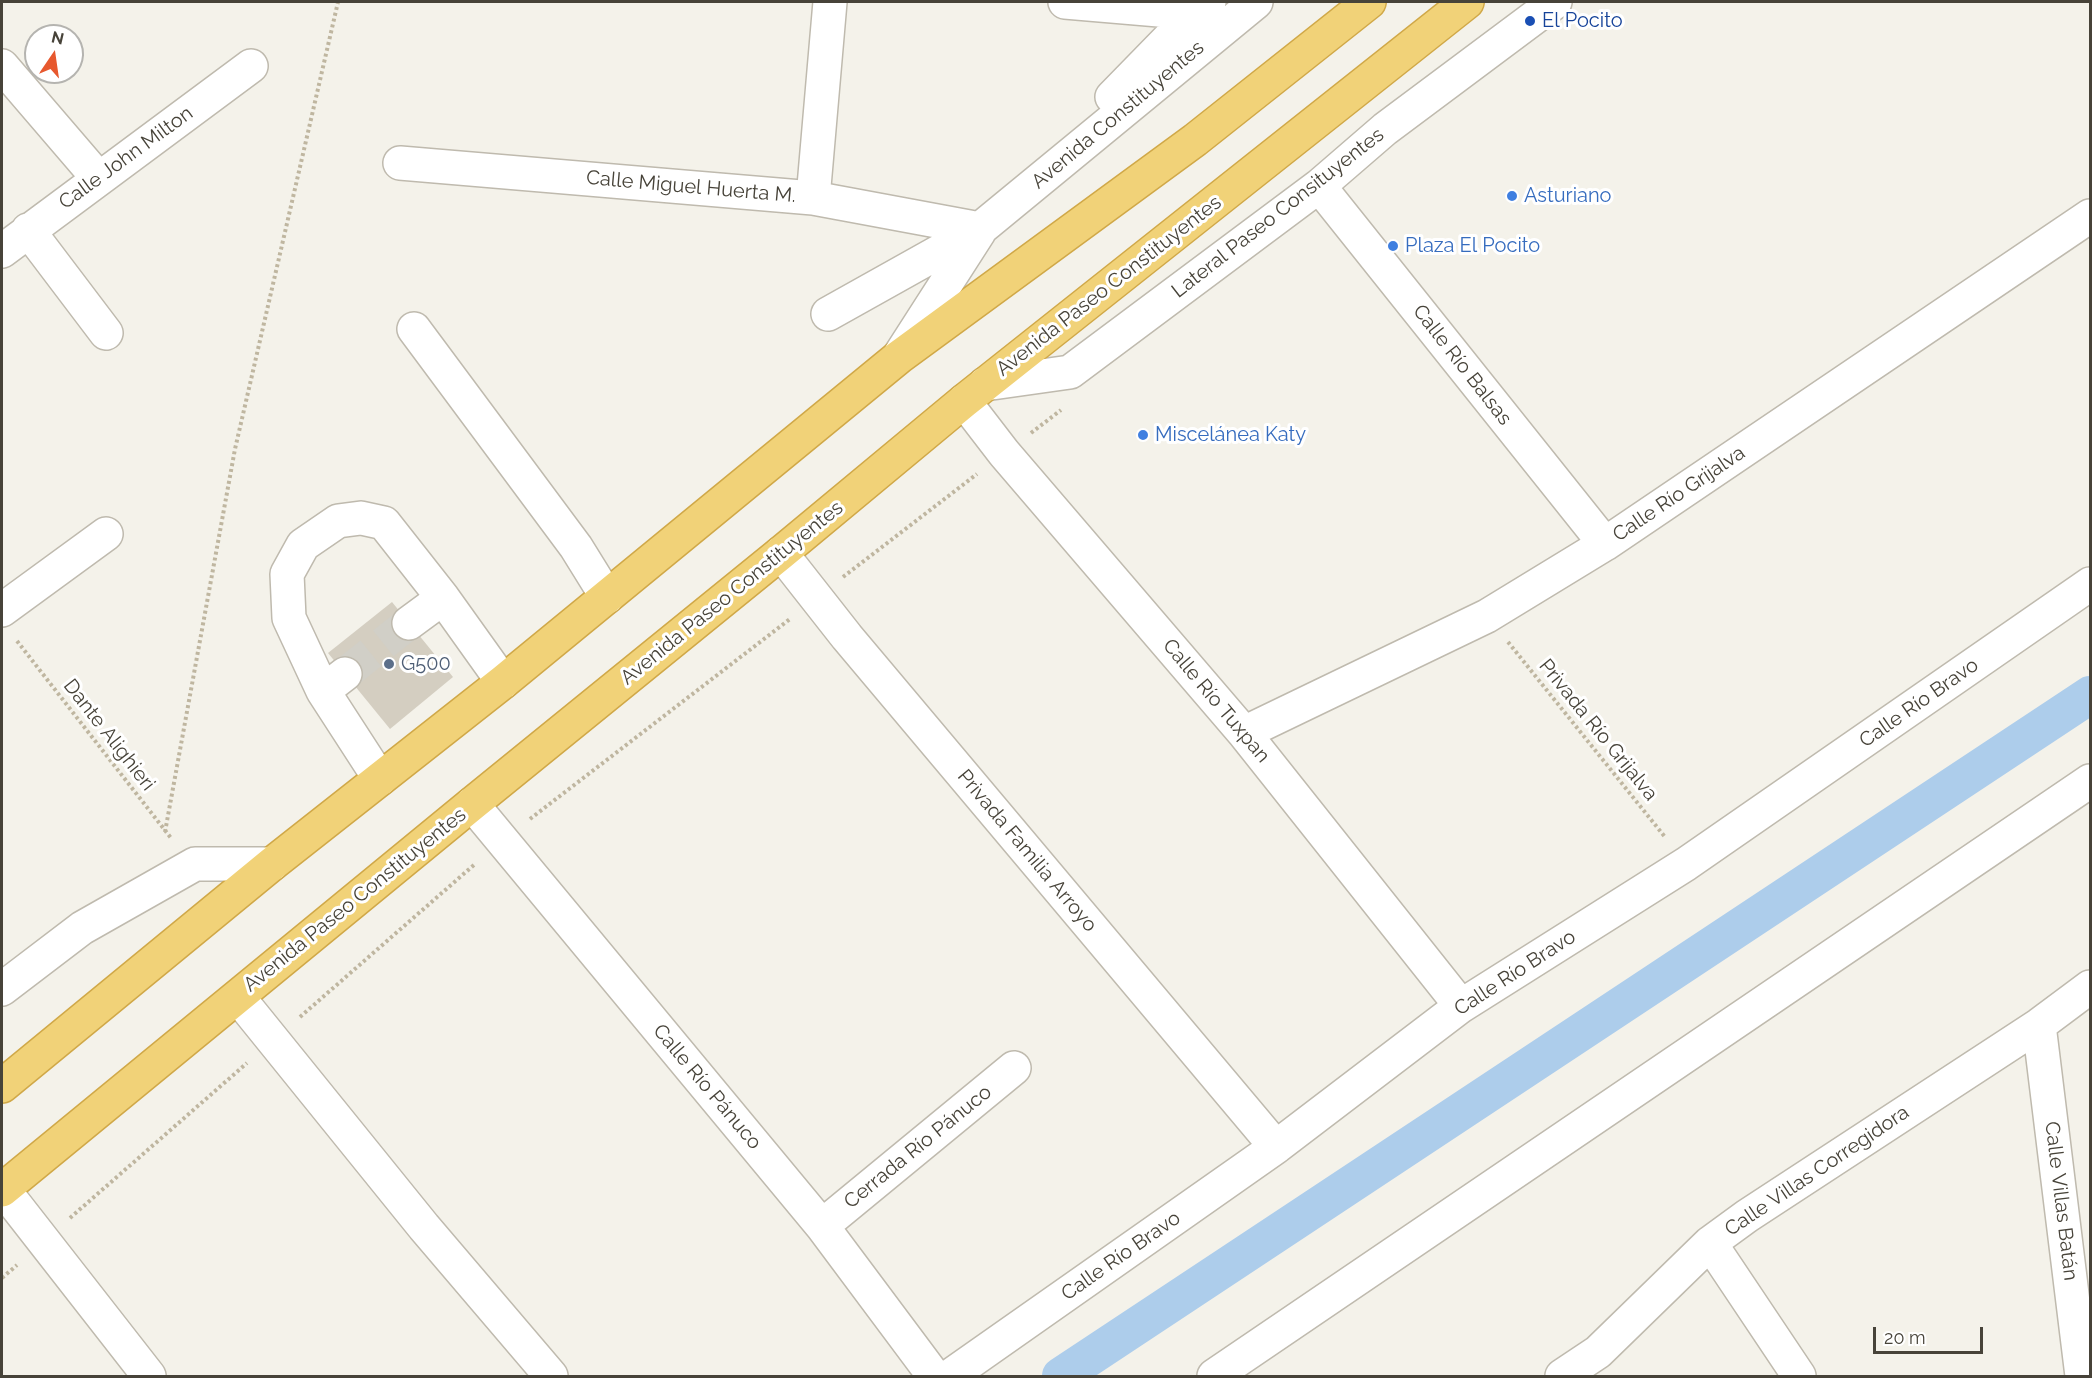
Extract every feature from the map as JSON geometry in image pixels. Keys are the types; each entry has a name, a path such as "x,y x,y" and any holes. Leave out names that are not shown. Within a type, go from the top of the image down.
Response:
{"highway":[{"path":"2,1086 272,864 503,682 899,357 1195,140 1369,2"},
{"name":"Avenida Paseo Constituyentes","path":"2,1190 974,393 1467,2"}],"street":[{"path":"813,198 830,2"},
{"path":"1065,2 1201,8"},
{"name":"Avenida Constituyentes","path":"980,229 1256,2"},
{"name":"Lateral Paseo Consituyentes","path":"974,393 1070,372 1319,186 1385,129 1555,2"},
{"name":"Avenida Constituyentes","path":"899,357 980,229 1201,8"},
{"path":"2,66 99,179"},
{"name":"Calle John Milton","path":"2,251 252,66"},
{"name":"Calle Miguel Huerta M.","path":"400,163 813,198 980,229"},
{"name":"Calle Río Balsas","path":"1319,186 1605,544"},
{"name":"Calle Río Grijalva","path":"1244,733 1487,616 1605,544 2091,216"},
{"path":"828,314 980,229"},
{"path":"28,230 106,333"},
{"path":"414,329 576,547 607,597"},
{"name":"Calle Río Tuxpan","path":"974,393 1004,453 1244,733 1461,1006"},
{"path":"380,779 334,682 289,618 287,574 303,545 338,521 361,518 384,523 443,598 503,682"},
{"path":"2,610 106,534"},
{"name":"Privada Familia Arroyo","path":"781,553 816,599 1276,1147"},
{"name":"Calle Río Bravo","path":"950,1377 1276,1147 1461,1006 1686,864 2091,584"},
{"path":"409,623 443,598"},
{"path":"1214,1377 2091,781"},
{"name":"Calle Río Pánuco","path":"472,804 822,1226 934,1377"},
{"path":"2,989 82,928 195,864 272,864"},
{"name":"Calle Villas Corregidora","path":"1562,1377 1598,1352 1710,1243 1747,1216 2039,1025 2091,987"},
{"path":"238,997 551,1377"},
{"name":"Calle Villas Batán","path":"2039,1025 2082,1377"},
{"name":"Cerrada Río Pánuco","path":"822,1226 1014,1068"},
{"path":"2,1190 149,1377"},
{"path":"1710,1243 1799,1377"}],"path":[{"path":"165,832 235,449 338,2"},
{"path":"2,1278 501,840 1070,403"},
{"name":"Privada Río Grijalva","path":"1487,616 1686,864"},
{"name":"Dante Alighieri","path":"16,639 165,832 195,864"}],"building":[{"name":"G500","path":"392,602 453,677 390,729 328,653"}],"waterway":[{"path":"1061,1376 2090,695"}],"tunnel":[{"path":"345,674 409,623"}],"place":[{"name":"El Pocito","path":"1530,21"},
{"name":"Asturiano","path":"1512,196"},
{"name":"Plaza El Pocito","path":"1393,246"},
{"name":"Miscelánea Katy","path":"1143,435"},
{"name":"G500","path":"389,664"}]}
